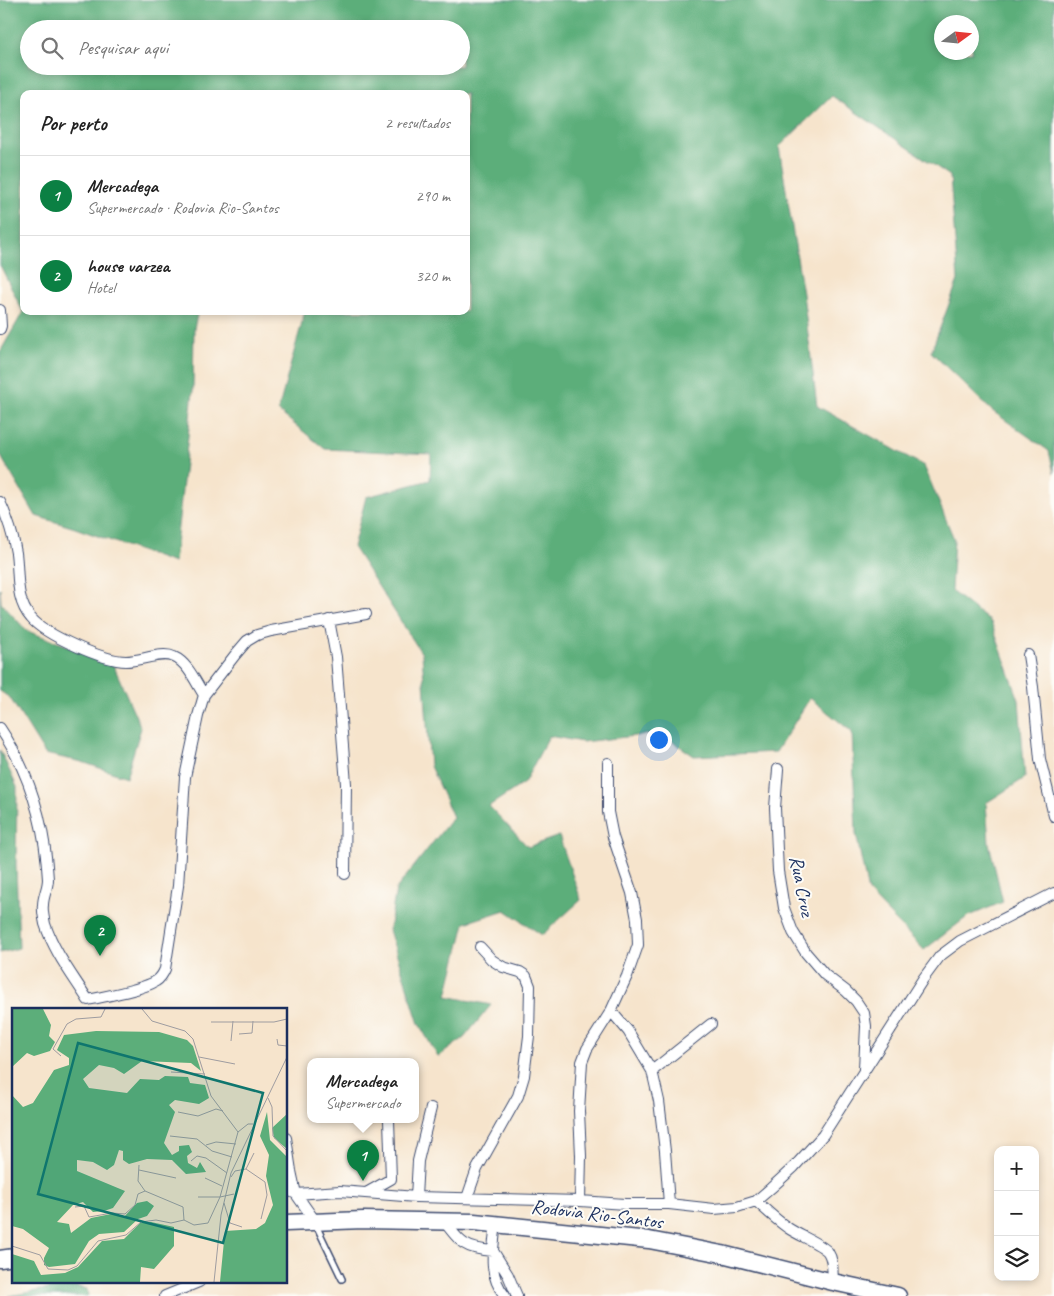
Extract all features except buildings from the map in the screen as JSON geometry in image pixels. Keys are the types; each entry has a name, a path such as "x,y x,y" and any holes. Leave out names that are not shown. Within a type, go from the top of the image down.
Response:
{"highway":[{"name":"Rodovia Rio-Santos","path":"288,1223 315,1221 444,1221 496,1223 649,1240 722,1254 898,1296"}],"street":[{"path":"0,310 0,329"},
{"path":"0,502 8,519 16,552 19,592 23,607 32,619 43,628 68,642 100,656 124,661 140,660 166,654 174,656 181,660 204,695"},
{"path":"0,728 26,775 45,844 48,882 43,904 45,923 50,937 87,1005 156,982 162,976 165,969 178,886 186,776 204,695 235,655 247,642 257,635 366,614"},
{"path":"329,620 336,657 346,784 345,874"},
{"path":"1028,655 1040,759 1054,816"},
{"path":"580,1201 579,1111 582,1062 587,1049 612,1011 638,945 637,919 632,893 613,837 608,812 608,763"},
{"name":"Rua Cruz","path":"778,769 775,808 778,871 784,908 794,932 806,953 825,975 856,1001 864,1013 866,1026 864,1072"},
{"path":"291,1192 340,1191 416,1197 669,1204 719,1209 737,1207 756,1201 794,1167 823,1135 922,979 940,956 960,941 1054,893"},
{"path":"467,1198 477,1169 518,1096 524,1076 529,1036 530,986 526,976 520,972 503,967 492,960 480,947"},
{"path":"612,1011 628,1031 652,1071 659,1101 669,1204"},
{"path":"652,1071 711,1024"},
{"path":"416,1197 418,1161 431,1108"},
{"path":"389,1123 391,1179 404,1196"},
{"path":"288,1151 291,1171 291,1192 315,1221"},
{"path":"365,1194 391,1179"},
{"path":"756,1201 786,1227 826,1249 832,1260 833,1282"},
{"path":"444,1221 455,1237 462,1243 478,1250 493,1251"},
{"path":"496,1223 493,1270 495,1280 505,1296"},
{"path":"493,1251 508,1275 517,1296"},
{"path":"165,1296 194,1284"}],"lane":[{"path":"315,1221 342,1278"}],"green space":[{"path":"0,0 1054,0 1054,473 1049,451 991,410 931,352 958,280 950,176 832,96 779,147 803,294 817,406 924,466 954,539 951,591 991,622 1019,700 1025,778 986,803 989,843 1003,902 967,917 924,950 868,892 856,833 852,732 810,698 776,752 694,756 661,733 582,742 549,736 524,783 489,806 528,847 559,836 581,900 542,935 505,910 465,923 447,996 491,1005 464,1038 438,1057 419,1024 389,930 396,889 453,817 430,766 422,654 353,547 366,497 430,480 431,454 325,449 278,411 304,315 470,315 470,90 20,90 20,306 0,265"},
{"path":"21,315 197,315 194,328 193,391 174,563 36,516 0,453 0,352"},
{"path":"0,588 1,603 27,631 112,662 141,728 126,777 82,762 45,754 10,698 0,691"},
{"path":"0,750 17,787 16,866 19,948 0,953"},
{"path":"69,1285 87,1289 88,1296 9,1296"}],"place":[{"name":"house varzea","path":"100,956"},
{"name":"Mercadega","path":"363,1181"}]}
